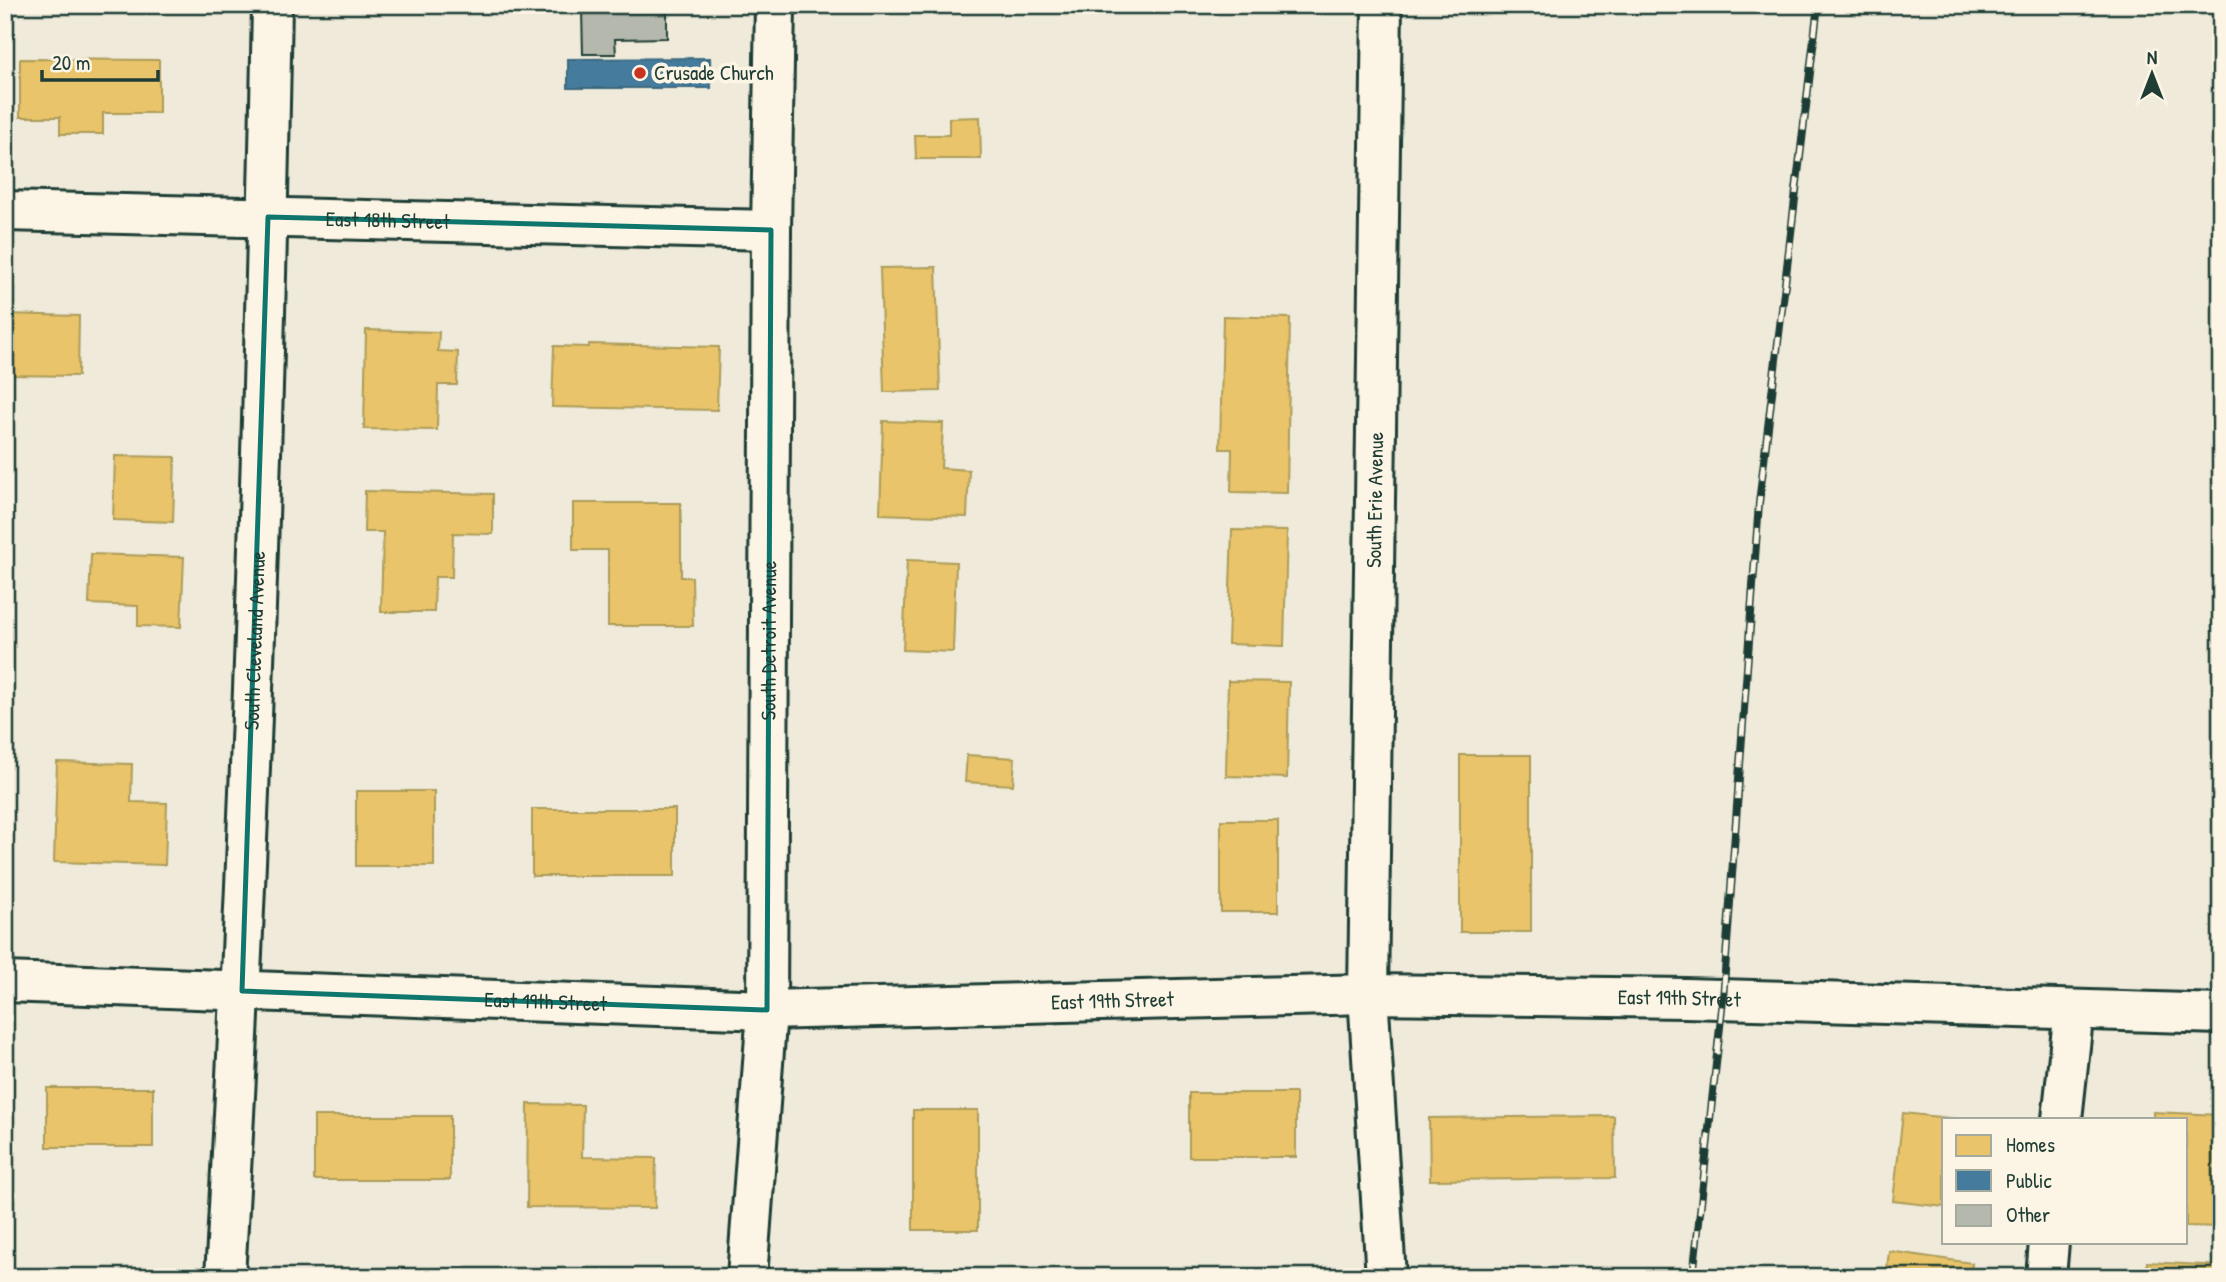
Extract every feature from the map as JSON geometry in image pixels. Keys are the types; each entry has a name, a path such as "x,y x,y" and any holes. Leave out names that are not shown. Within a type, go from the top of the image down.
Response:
{"street":[{"name":"South Cleveland Avenue","path":"225,1277 242,991 268,217 272,5"},
{"name":"South Detroit Avenue","path":"747,1277 767,1010 771,230 775,5"},
{"name":"South Erie Avenue","path":"1382,5 1368,994 1386,1277"},
{"name":"East 18th Street","path":"5,211 771,230"},
{"name":"East 19th Street","path":"5,982 767,1010 1368,994 1686,998 2221,1014"},
{"path":"2062,1118 2074,1010"},
{"path":"2046,1277 2049,1244"}],"highlighted area":[{"path":"268,217 771,230 767,1010 242,991"}],"building: Homes":[{"path":"20,59 159,60 159,113 103,113 103,134 60,134 60,117 20,117"},
{"path":"980,117 981,159 916,159 915,135 949,135 949,118"},
{"path":"936,267 940,391 884,392 880,268"},
{"path":"5,314 79,316 78,376 5,375"},
{"path":"1223,316 1290,318 1287,493 1231,492 1232,449 1220,449"},
{"path":"366,330 439,332 438,351 458,352 457,385 438,385 437,430 364,429"},
{"path":"589,344 719,347 717,410 552,407 554,346 589,347"},
{"path":"883,421 943,423 941,468 969,470 967,517 880,514"},
{"path":"115,456 175,457 173,522 113,520"},
{"path":"365,491 493,494 493,534 453,533 452,577 435,577 434,612 381,612 383,532 364,532"},
{"path":"573,503 681,503 681,577 692,577 693,626 608,626 608,550 573,550"},
{"path":"1232,530 1287,531 1284,646 1228,644"},
{"path":"91,554 184,557 181,627 138,626 138,606 89,604"},
{"path":"907,560 956,562 953,652 903,650"},
{"path":"1228,681 1289,682 1287,778 1226,776"},
{"path":"967,755 1015,758 1013,785 965,782"},
{"path":"1460,755 1531,755 1531,932 1460,932"},
{"path":"57,762 132,764 131,802 167,803 165,865 54,862"},
{"path":"356,791 434,791 434,866 356,866"},
{"path":"532,809 675,809 675,876 532,876"},
{"path":"1221,820 1278,820 1278,912 1221,912"},
{"path":"5,1079 9,1079 8,1146 5,1146"},
{"path":"47,1088 153,1088 153,1147 47,1147"},
{"path":"1189,1093 1296,1093 1296,1157 1189,1157"},
{"path":"528,1104 583,1105 582,1157 656,1158 655,1208 527,1207"},
{"path":"913,1110 978,1110 978,1230 913,1230"},
{"path":"2153,1112 2221,1115 2221,1227 2188,1226 2188,1118 2153,1118"},
{"path":"1903,1113 1949,1118 1942,1118 1942,1207 1893,1201"},
{"path":"314,1116 450,1116 450,1180 314,1180"},
{"path":"1614,1116 1615,1178 1430,1180 1429,1118"},
{"path":"1889,1251 1972,1263 1971,1277 1886,1277"},
{"path":"2147,1262 2221,1266 2221,1277 2147,1277"},
{"path":"77,1273 135,1273 135,1277 77,1277"}],"building: Public":[{"name":"Crusade Church","path":"710,58 711,88 568,88 568,59"}],"building: Other":[{"path":"667,8 667,38 615,39 616,54 583,54 582,10"}],"railway":[{"path":"1693,1277 1723,999 1759,503 1818,5"}],"place":[{"name":"Crusade Church","path":"640,73"}]}
